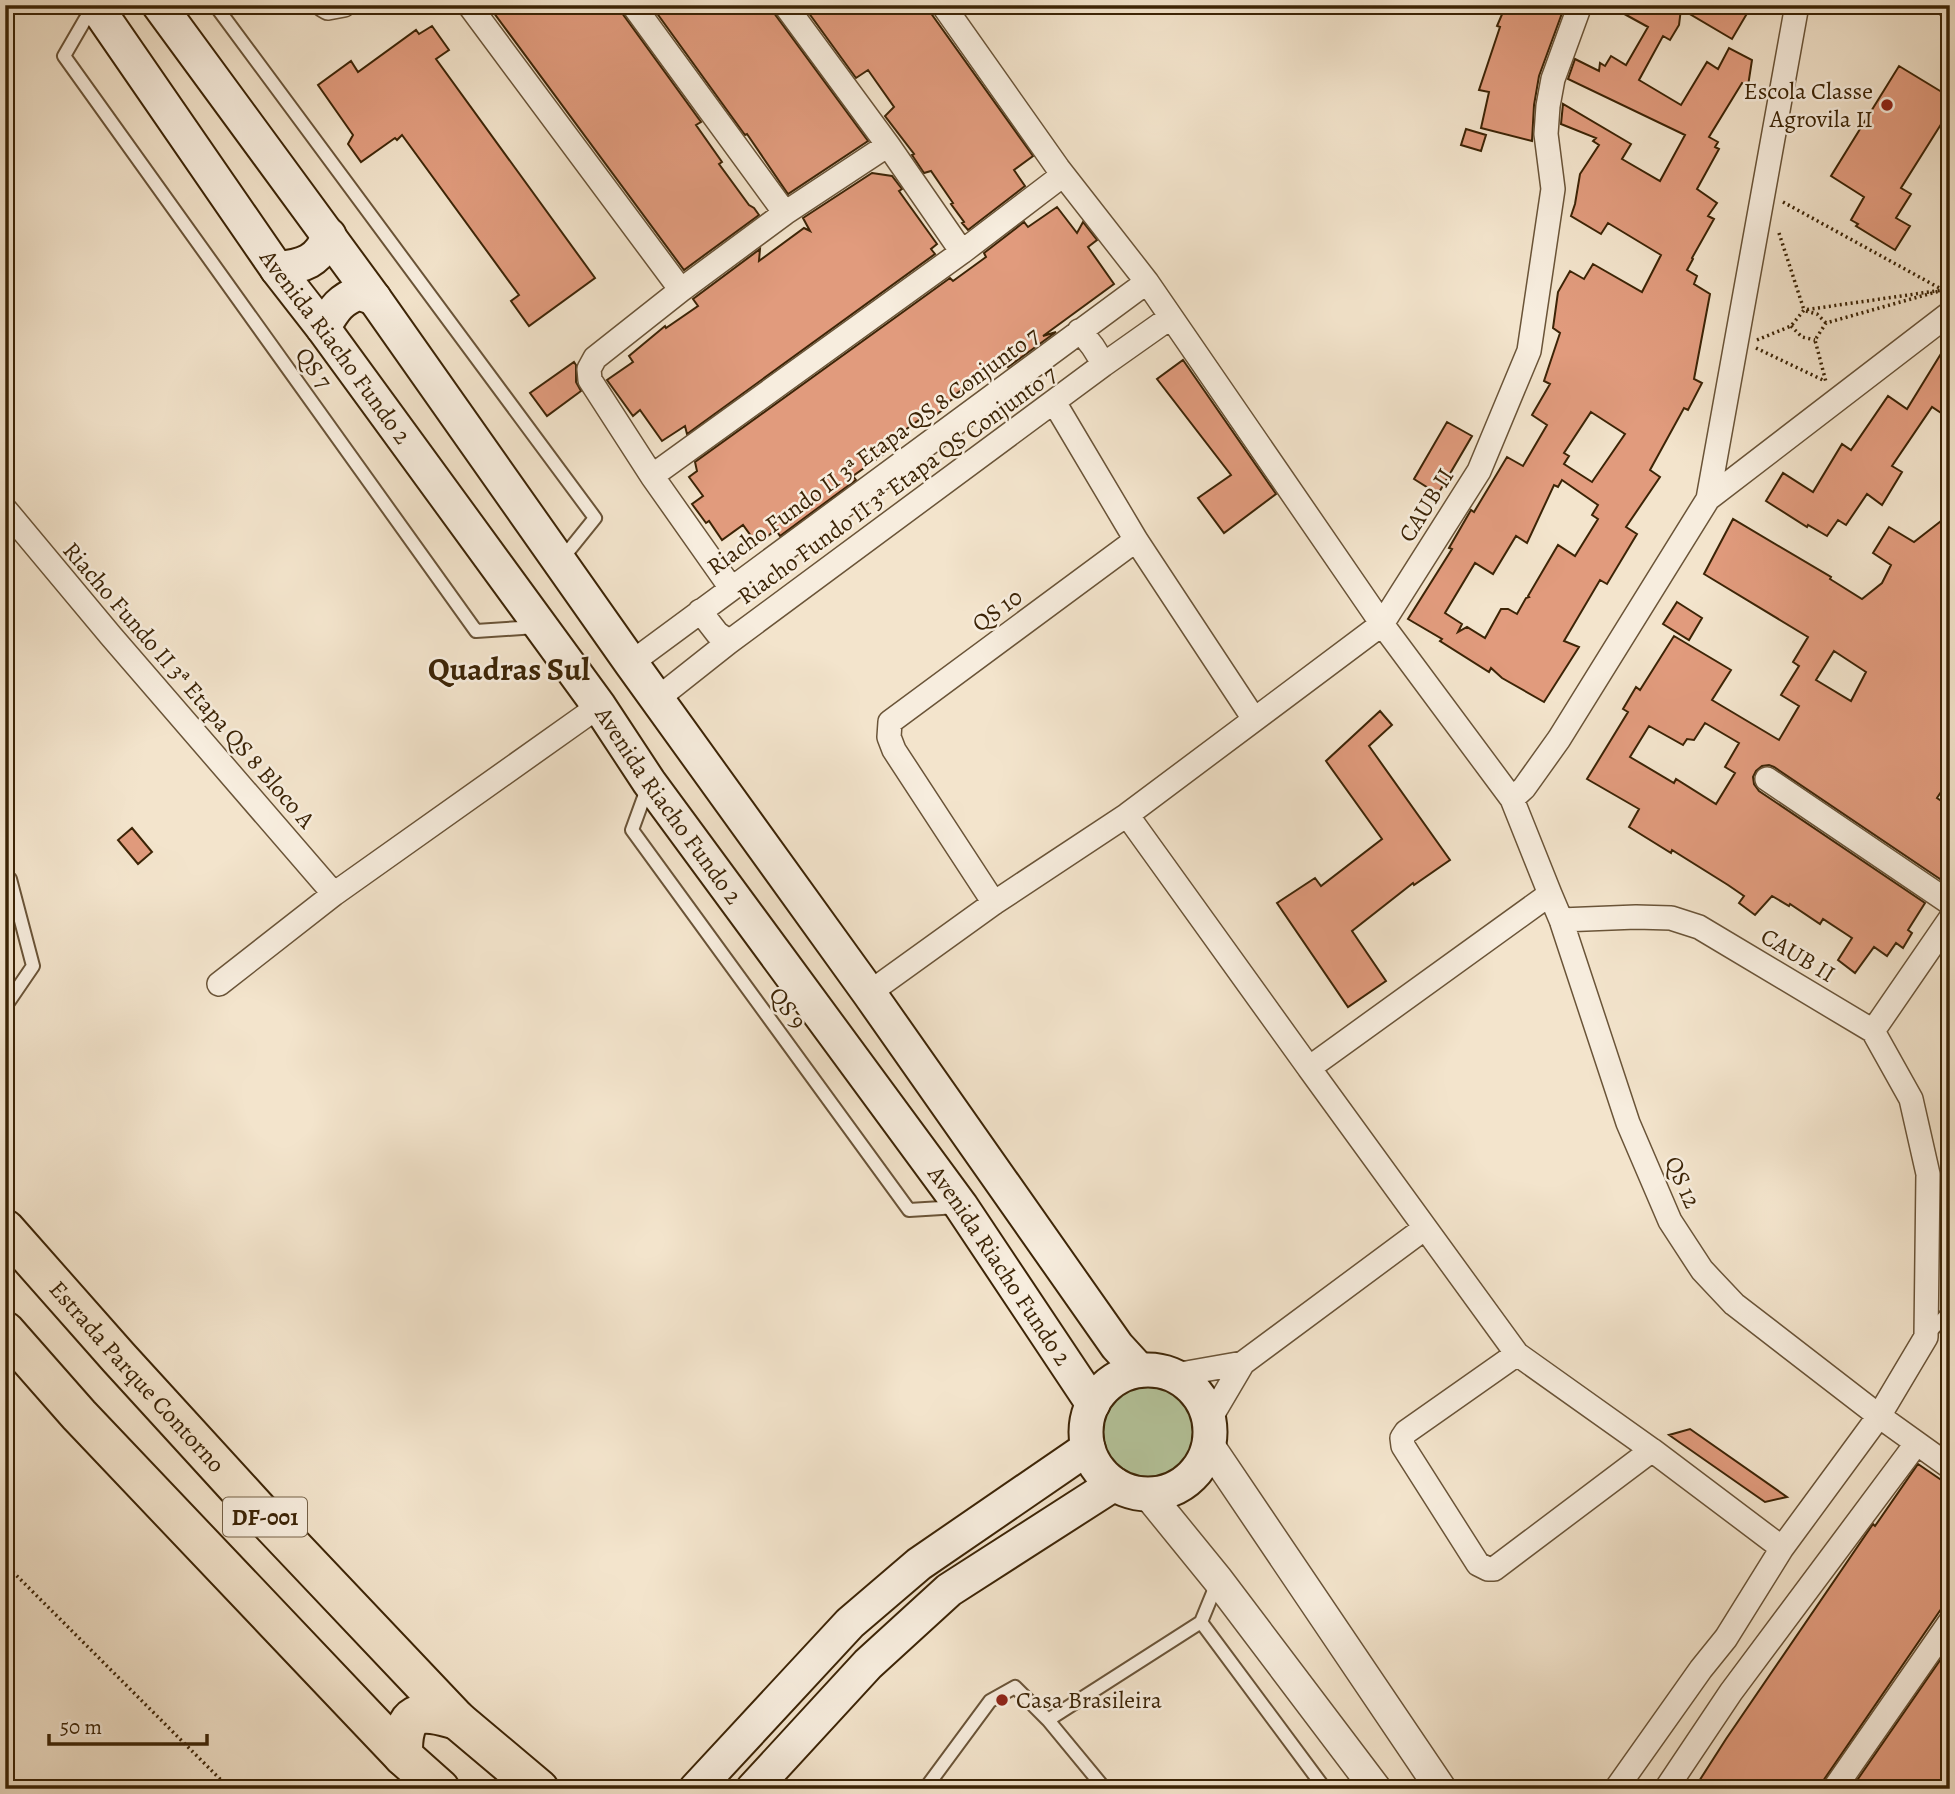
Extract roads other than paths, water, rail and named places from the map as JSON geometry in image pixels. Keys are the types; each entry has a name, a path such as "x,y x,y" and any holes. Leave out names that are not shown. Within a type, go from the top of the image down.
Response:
{"highway":[{"name":"Estrada Parque Contorno","path":"5,1229 257,1509 457,1720 539,1789"},
{"name":"DF-001","path":"5,1331 88,1426 403,1756 440,1789"},
{"path":"403,1756 402,1735 410,1719 416,1715 426,1713 457,1720"}],"main road":[{"name":"Avenida Riacho Fundo 2","path":"94,5 276,270 323,328 599,706 649,782 961,1206 1093,1404"},
{"name":"Avenida Riacho Fundo 2","path":"159,5 374,298 559,562 869,993 1116,1346 1139,1370"},
{"path":"276,270 298,266 314,258 324,247 329,235"},
{"path":"323,328 335,308 348,297 359,293 374,298"},
{"path":"1139,1370 1157,1370 1175,1375 1191,1386 1203,1401 1210,1433 1201,1465 1187,1481 1169,1491 1148,1494 1130,1492 1102,1475 1093,1462 1088,1448 1087,1418 1104,1388 1120,1376 1139,1370"},
{"path":"696,1789 850,1623 919,1564 1088,1448"},
{"path":"753,1789 868,1664 949,1590 1114,1484"}],"street":[{"path":"469,5 681,290"},
{"path":"633,5 785,213"},
{"path":"785,5 888,145 962,252"},
{"path":"869,993 994,903 1127,815 1382,624 1147,282 1063,175 943,5"},
{"name":"CAUB II","path":"1382,624 1479,471 1529,351 1553,189 1546,134 1548,106 1553,79 1580,5"},
{"path":"1708,499 1797,5"},
{"path":"731,588 590,380 590,369 595,358 681,290 785,213 888,145"},
{"path":"653,476 962,252 1063,175"},
{"name":"Riacho Fundo II 3ª Etapa QS 8 Conjunto 7","path":"631,663 1147,282"},
{"path":"1512,799 1524,788 1559,739 1708,499 1941,306"},
{"name":"Riacho Fundo II 3ª Etapa QS Conjunto 7","path":"657,699 729,642 1171,317"},
{"path":"1079,331 1091,343 1103,365"},
{"path":"1054,402 1136,540 1254,719"},
{"name":"Riacho Fundo II 3ª Etapa QS 8 Bloco A","path":"5,509 334,894"},
{"name":"QS 10","path":"994,903 894,750 889,737 890,722 1136,540"},
{"path":"700,611 717,633 729,642"},
{"name":"QS 12","path":"1382,624 1512,799 1561,920 1628,1123 1670,1221 1702,1270 1734,1304 1916,1444 1950,1467"},
{"path":"219,984 334,894 599,706"},
{"path":"1767,779 1950,903"},
{"path":"1127,815 1517,1354 1652,1450 1782,1548"},
{"path":"1309,1068 1550,894"},
{"name":"CAUB II","path":"1561,920 1671,918 1699,926 1873,1031"},
{"path":"1616,1789 1726,1638 1782,1548 1879,1416 1926,1337 1928,1174 1911,1099 1873,1031 1950,919"},
{"path":"1175,1375 1243,1363 1425,1228"},
{"path":"1517,1354 1406,1432 1402,1438 1403,1446 1478,1564 1494,1569 1652,1450"},
{"path":"1243,1363 1210,1433 1441,1789"},
{"path":"1666,1789 1731,1692 1916,1444"},
{"path":"1148,1494 1218,1580 1376,1789"},
{"path":"1834,1789 1950,1622"},
{"path":"1726,1638 1735,1651 1753,1664"},
{"path":"1701,1670 1724,1681 1731,1692"}],"lane":[{"name":"QS 7","path":"94,5 64,56 476,631 540,626"},
{"path":"215,5 595,518 559,562"},
{"name":"QS 9","path":"649,782 632,830 909,1210 961,1206"},
{"path":"5,878 10,879 33,966 5,1007"},
{"path":"1926,1337 1950,1311"},
{"path":"1048,1720 1201,1622 1218,1580"},
{"path":"1201,1622 1325,1789"},
{"path":"925,1789 990,1702 1015,1687 1048,1720 1105,1789"}],"place":[{"name":"Escola Classe Agrovila II","path":"1887,105"},
{"name":"Casa Brasileira","path":"1002,1700"}],"district":[{"name":"Quadras Sul","path":"509,669"}]}
